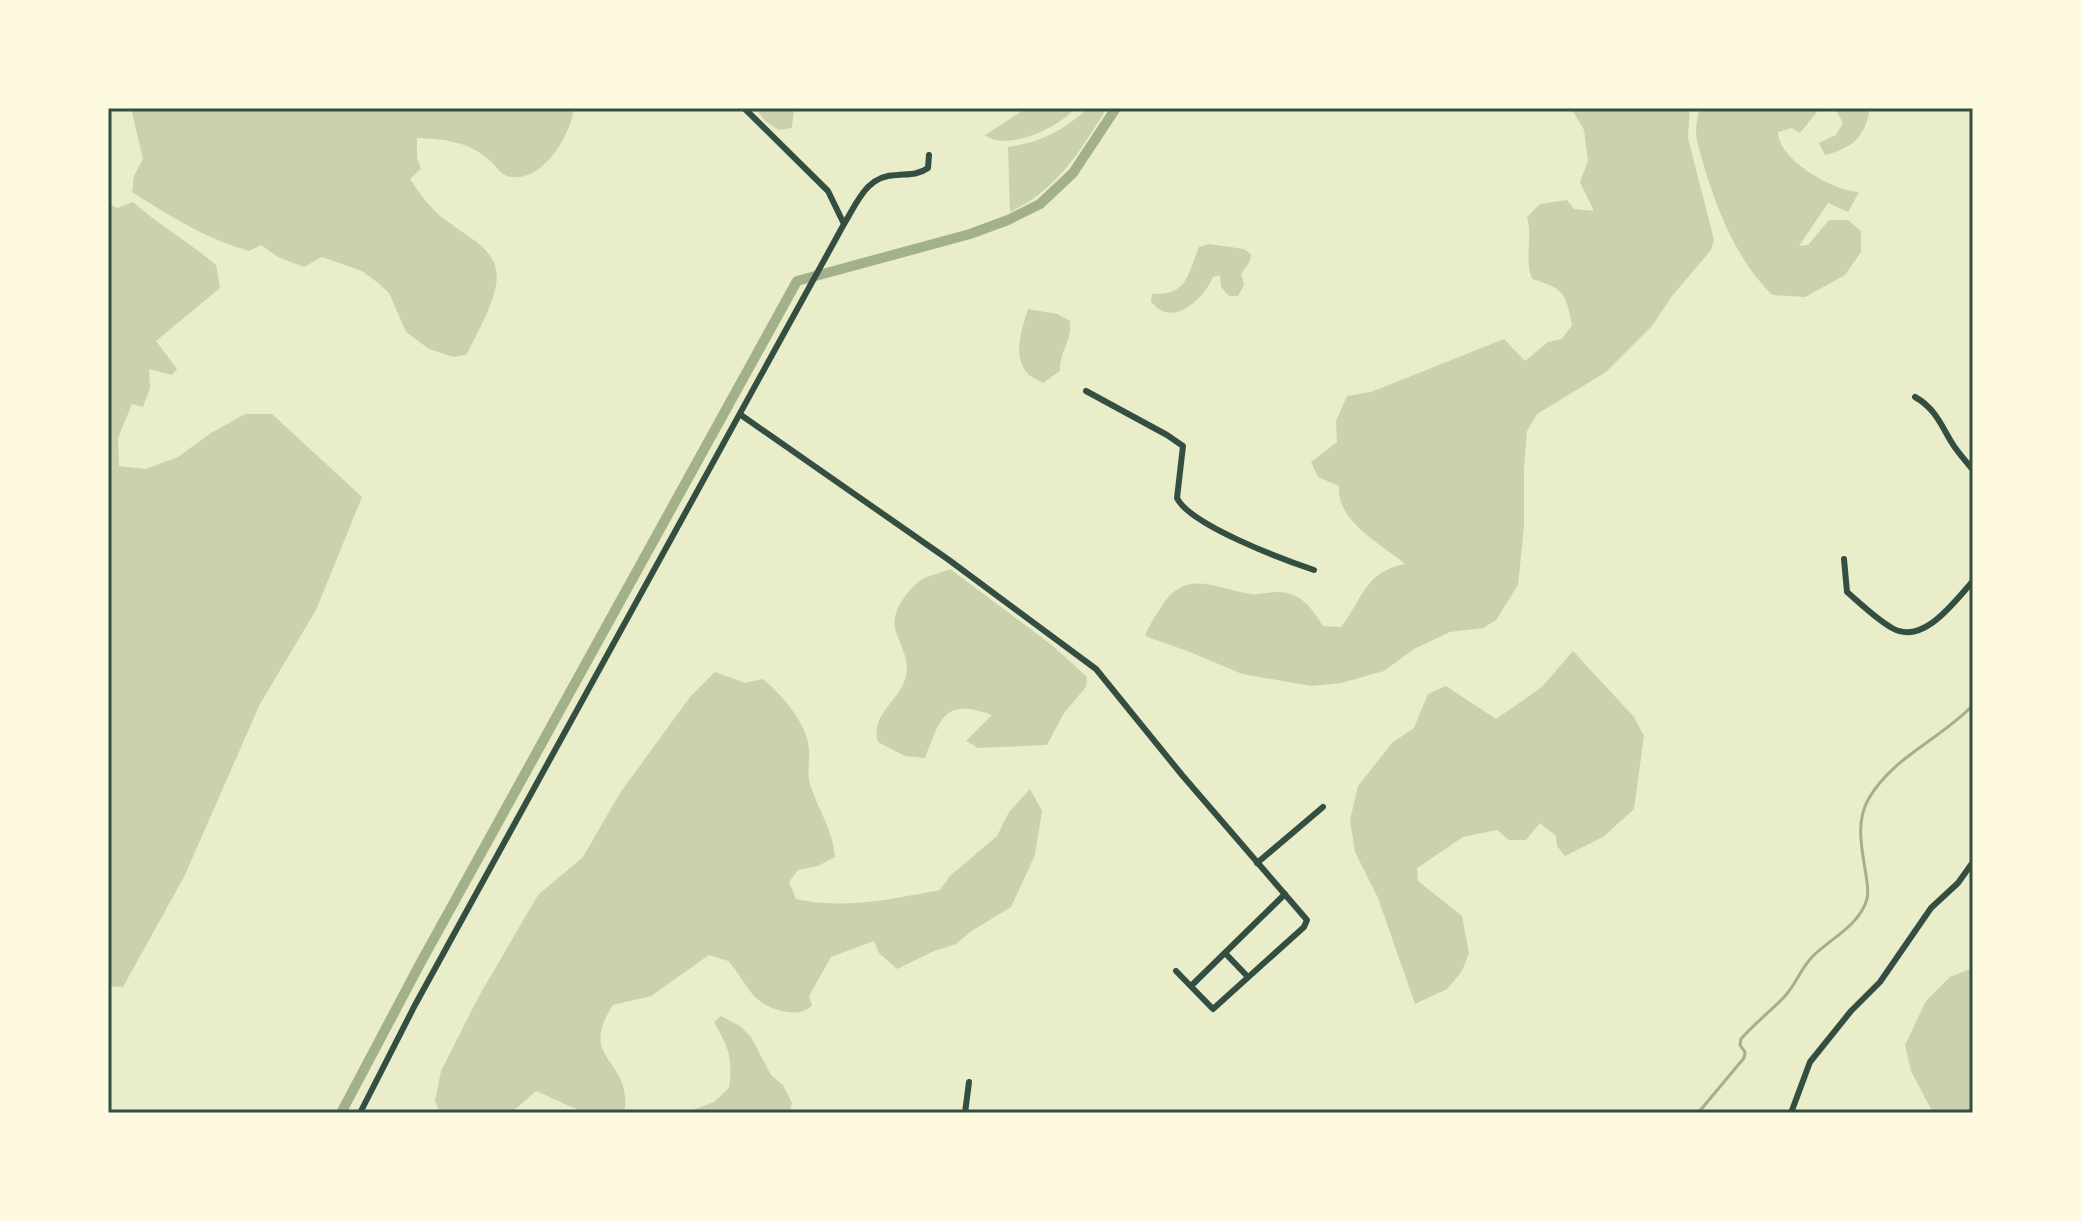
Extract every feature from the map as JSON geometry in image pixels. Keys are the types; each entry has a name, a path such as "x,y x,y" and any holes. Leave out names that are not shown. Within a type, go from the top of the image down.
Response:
{"street":[{"path":"744,108 828,191 844,224"},
{"path":"360,1113 415,1005 825,264 844,224 866,188 876,178 919,174 928,168 929,155"},
{"path":"1086,391 1179,442 1183,451 1177,498 1188,512 1280,559 1314,570"},
{"path":"1915,397 1937,415 1954,446 1973,470"},
{"path":"741,415 949,560 1096,669 1307,920 1304,927 1213,1009 1176,971"},
{"path":"1844,559 1847,592 1891,628 1903,632 1922,630 1952,605 1973,581"},
{"path":"1257,863 1323,807"},
{"path":"1791,1113 1810,1062 1851,1011 1880,982 1931,908 1958,883 1973,862"},
{"path":"1191,986 1285,894"},
{"path":"1225,953 1248,977"},
{"path":"965,1113 969,1082"}],"green space":[{"path":"131,108 574,108 568,130 554,154 535,172 524,176 504,175 472,148 445,140 417,138 417,158 421,169 410,179 436,212 486,251 496,270 493,297 481,326 467,354 454,357 429,349 406,332 389,293 362,271 322,257 304,267 278,257 261,245 249,251 233,246 189,226 132,192 134,176 143,159"},
{"path":"755,108 794,108 792,128 779,130 765,121"},
{"path":"1027,108 1075,108 1057,123 1032,135 1006,141 985,135"},
{"path":"1088,108 1107,108 1077,154 1054,181 1010,212 1008,147 1051,134"},
{"path":"1571,108 1690,108 1688,138 1714,240 1711,250 1672,296 1652,326 1606,372 1537,414 1527,431 1524,526 1518,585 1496,620 1483,628 1450,632 1414,649 1384,671 1341,683 1311,686 1242,674 1145,636 1170,596 1190,584 1213,585 1252,594 1277,592 1293,595 1310,607 1323,626 1341,627 1373,580 1391,568 1405,564 1352,521 1340,499 1339,486 1318,477 1311,462 1337,442 1336,421 1347,396 1371,392 1504,339 1525,361 1548,342 1562,339 1572,325 1567,305 1557,289 1532,279 1527,217 1540,204 1567,200 1574,209 1594,211 1580,182 1588,161 1584,130"},
{"path":"1699,108 1820,108 1800,133 1792,128 1778,132 1780,143 1787,153 1809,172 1836,186 1859,192 1848,212 1828,203 1799,246 1808,245 1829,220 1848,220 1861,231 1861,252 1845,275 1805,297 1772,295 1760,282 1731,237 1711,187 1697,138"},
{"path":"1835,108 1870,108 1865,127 1856,140 1843,149 1825,155 1819,143 1836,135 1843,123"},
{"path":"133,202 216,265 220,288 156,341 177,369 172,375 149,369 150,388 143,407 132,404 118,438 119,466 146,469 178,457 245,414 272,414 362,497 316,610 260,704 184,877 123,987 108,986 108,203 117,208"},
{"path":"1209,244 1244,249 1251,254 1241,274 1244,285 1238,296 1229,296 1221,287 1220,275 1213,277 1209,286 1186,308 1168,313 1159,309 1151,301 1152,294 1180,287 1199,247"},
{"path":"1028,309 1057,314 1070,321 1060,371 1043,383 1027,373 1020,358 1020,341"},
{"path":"950,569 1053,646 1087,677 1086,687 1064,713 1047,745 978,748 966,741 992,715 964,709 946,715 935,732 925,758 905,756 878,742 878,724 906,676 905,657 894,622 898,608 921,580"},
{"path":"1573,651 1634,717 1644,736 1634,809 1603,837 1565,856 1557,846 1556,836 1540,823 1526,840 1509,840 1497,830 1463,837 1417,868 1418,881 1462,916 1469,953 1462,971 1447,989 1415,1004 1378,898 1355,852 1350,820 1358,786 1392,743 1414,728 1428,694 1446,686 1496,719 1542,687"},
{"path":"715,672 745,683 763,679 786,702 808,740 810,782 829,830 835,857 818,866 798,870 789,882 796,899 850,903 940,890 950,876 997,836 1009,812 1030,789 1042,811 1035,855 1011,907 956,944 897,969 879,953 874,941 831,957 809,996 812,1006 798,1012 782,1011 762,1003 728,961 709,955 651,996 613,1005 603,1023 600,1037 602,1049 620,1078 624,1092 625,1109 614,1113 580,1110 536,1091 511,1113 440,1113 435,1101 441,1071 479,996 538,895 583,857 620,793 690,697"},
{"path":"1973,969 1973,1113 1933,1113 1911,1071 1905,1045 1926,1001 1950,977"},
{"path":"721,1016 740,1026 751,1037 771,1075 783,1085 792,1103 789,1113 684,1113 714,1102 729,1088 729,1054 714,1022"}],"waterway":[{"path":"341,1113 421,962 797,281 970,234 1040,204 1073,173 1116,108"},
{"path":"1698,1113 1744,1058 1741,1039 1785,996 1813,956 1851,924 1863,908 1868,890 1862,846 1862,816 1879,783 1904,759 1973,705"}]}
